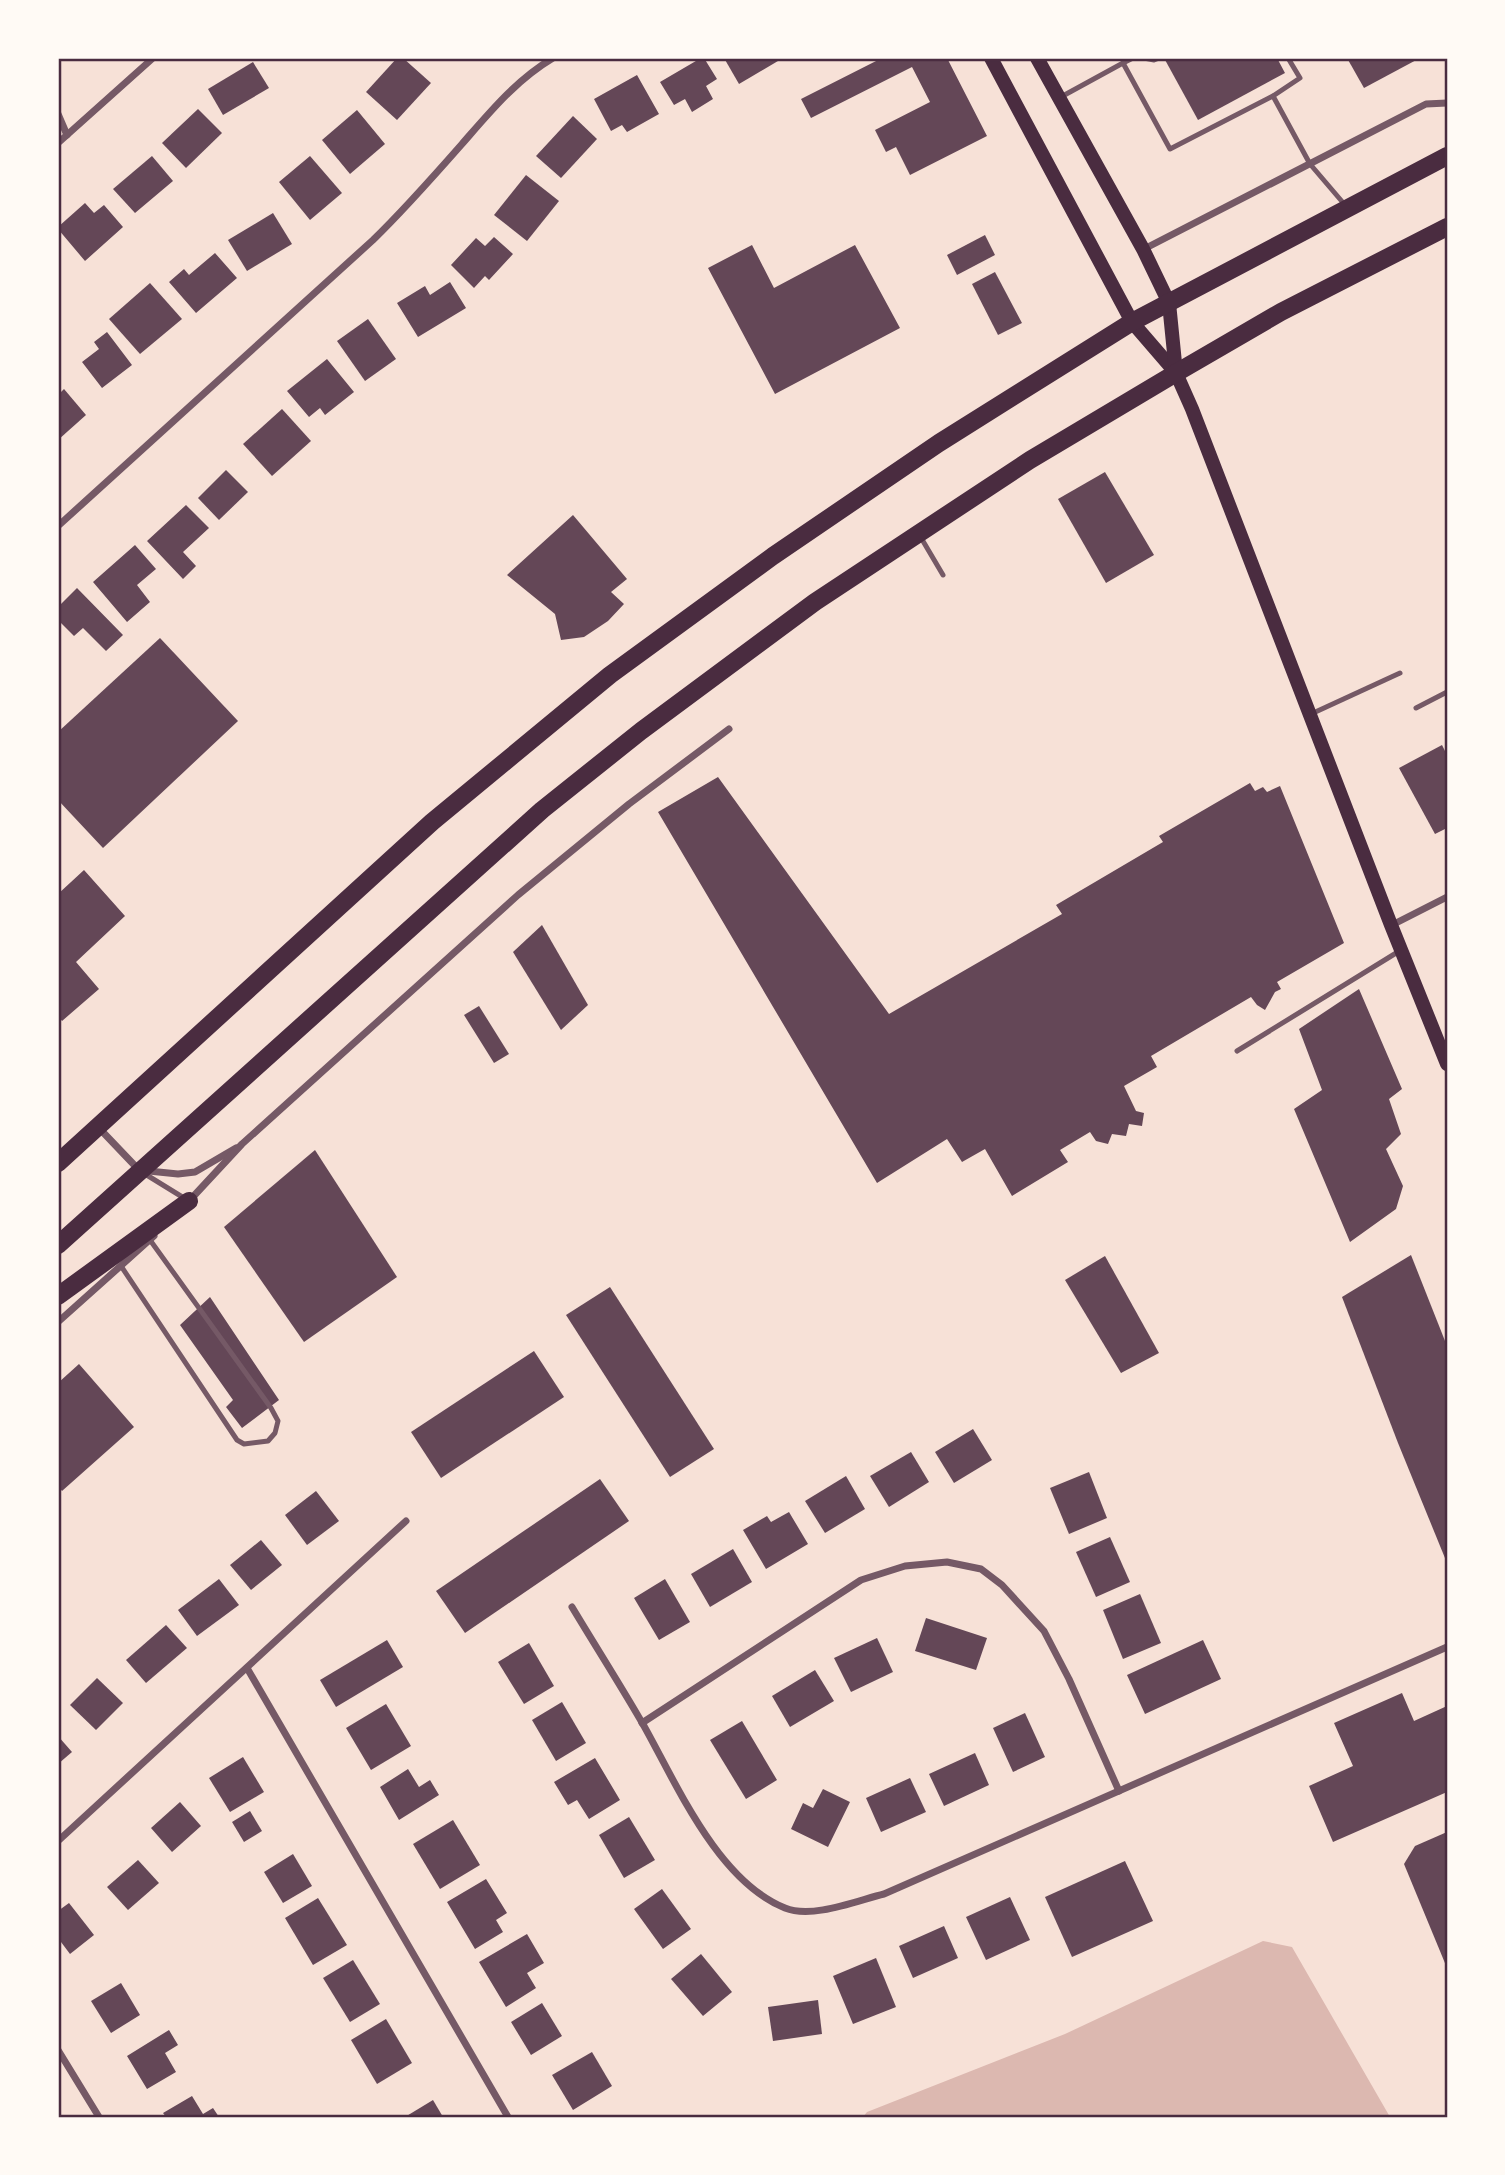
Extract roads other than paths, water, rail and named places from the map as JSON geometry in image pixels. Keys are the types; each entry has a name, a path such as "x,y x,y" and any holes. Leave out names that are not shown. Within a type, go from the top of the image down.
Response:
{"main road":[{"path":"991,58 1132,322 1176,373 1192,408 1447,1064"},
{"path":"1037,58 1143,249 1169,303 1176,373"},
{"path":"58,1163 432,822 610,675 773,556 939,443 1132,322 1447,156"},
{"path":"58,1245 542,810 641,731 804,610 1030,460 1176,373 1281,312 1447,227"},
{"path":"58,1296 188,1201"}],"street":[{"path":"58,144 153,58"},
{"path":"58,526 373,240 403,211 506,93 534,69 553,58"},
{"path":"1143,249 1426,104 1447,103"},
{"path":"58,114 67,135"},
{"path":"58,1322 150,1240 242,1144 518,895 642,793 729,729"},
{"path":"1391,925 1447,897"},
{"path":"97,1126 139,1170 178,1174 195,1172 242,1144"},
{"path":"58,1841 406,1521"},
{"path":"642,1723 861,1580 905,1566 947,1562 981,1569 1002,1585 1044,1631 1069,1679 1119,1791"},
{"path":"572,1607 706,1837 743,1879 763,1896 787,1909 810,1912 884,1894 1447,1647"},
{"path":"247,1668 508,2117"},
{"path":"58,2050 99,2117"}],"lane":[{"path":"1058,99 1133,58"},
{"path":"1144,58 1159,58"},
{"path":"1124,63 1170,149 1273,96 1300,78 1288,58"},
{"path":"1273,96 1310,164 1347,207"},
{"path":"919,534 943,575"},
{"path":"1311,714 1400,673"},
{"path":"1416,708 1447,692"},
{"path":"1237,1051 1401,950"},
{"path":"139,1170 188,1201"},
{"path":"121,1266 237,1440 244,1444 268,1441 275,1433 278,1421 271,1408 150,1240"}]}
